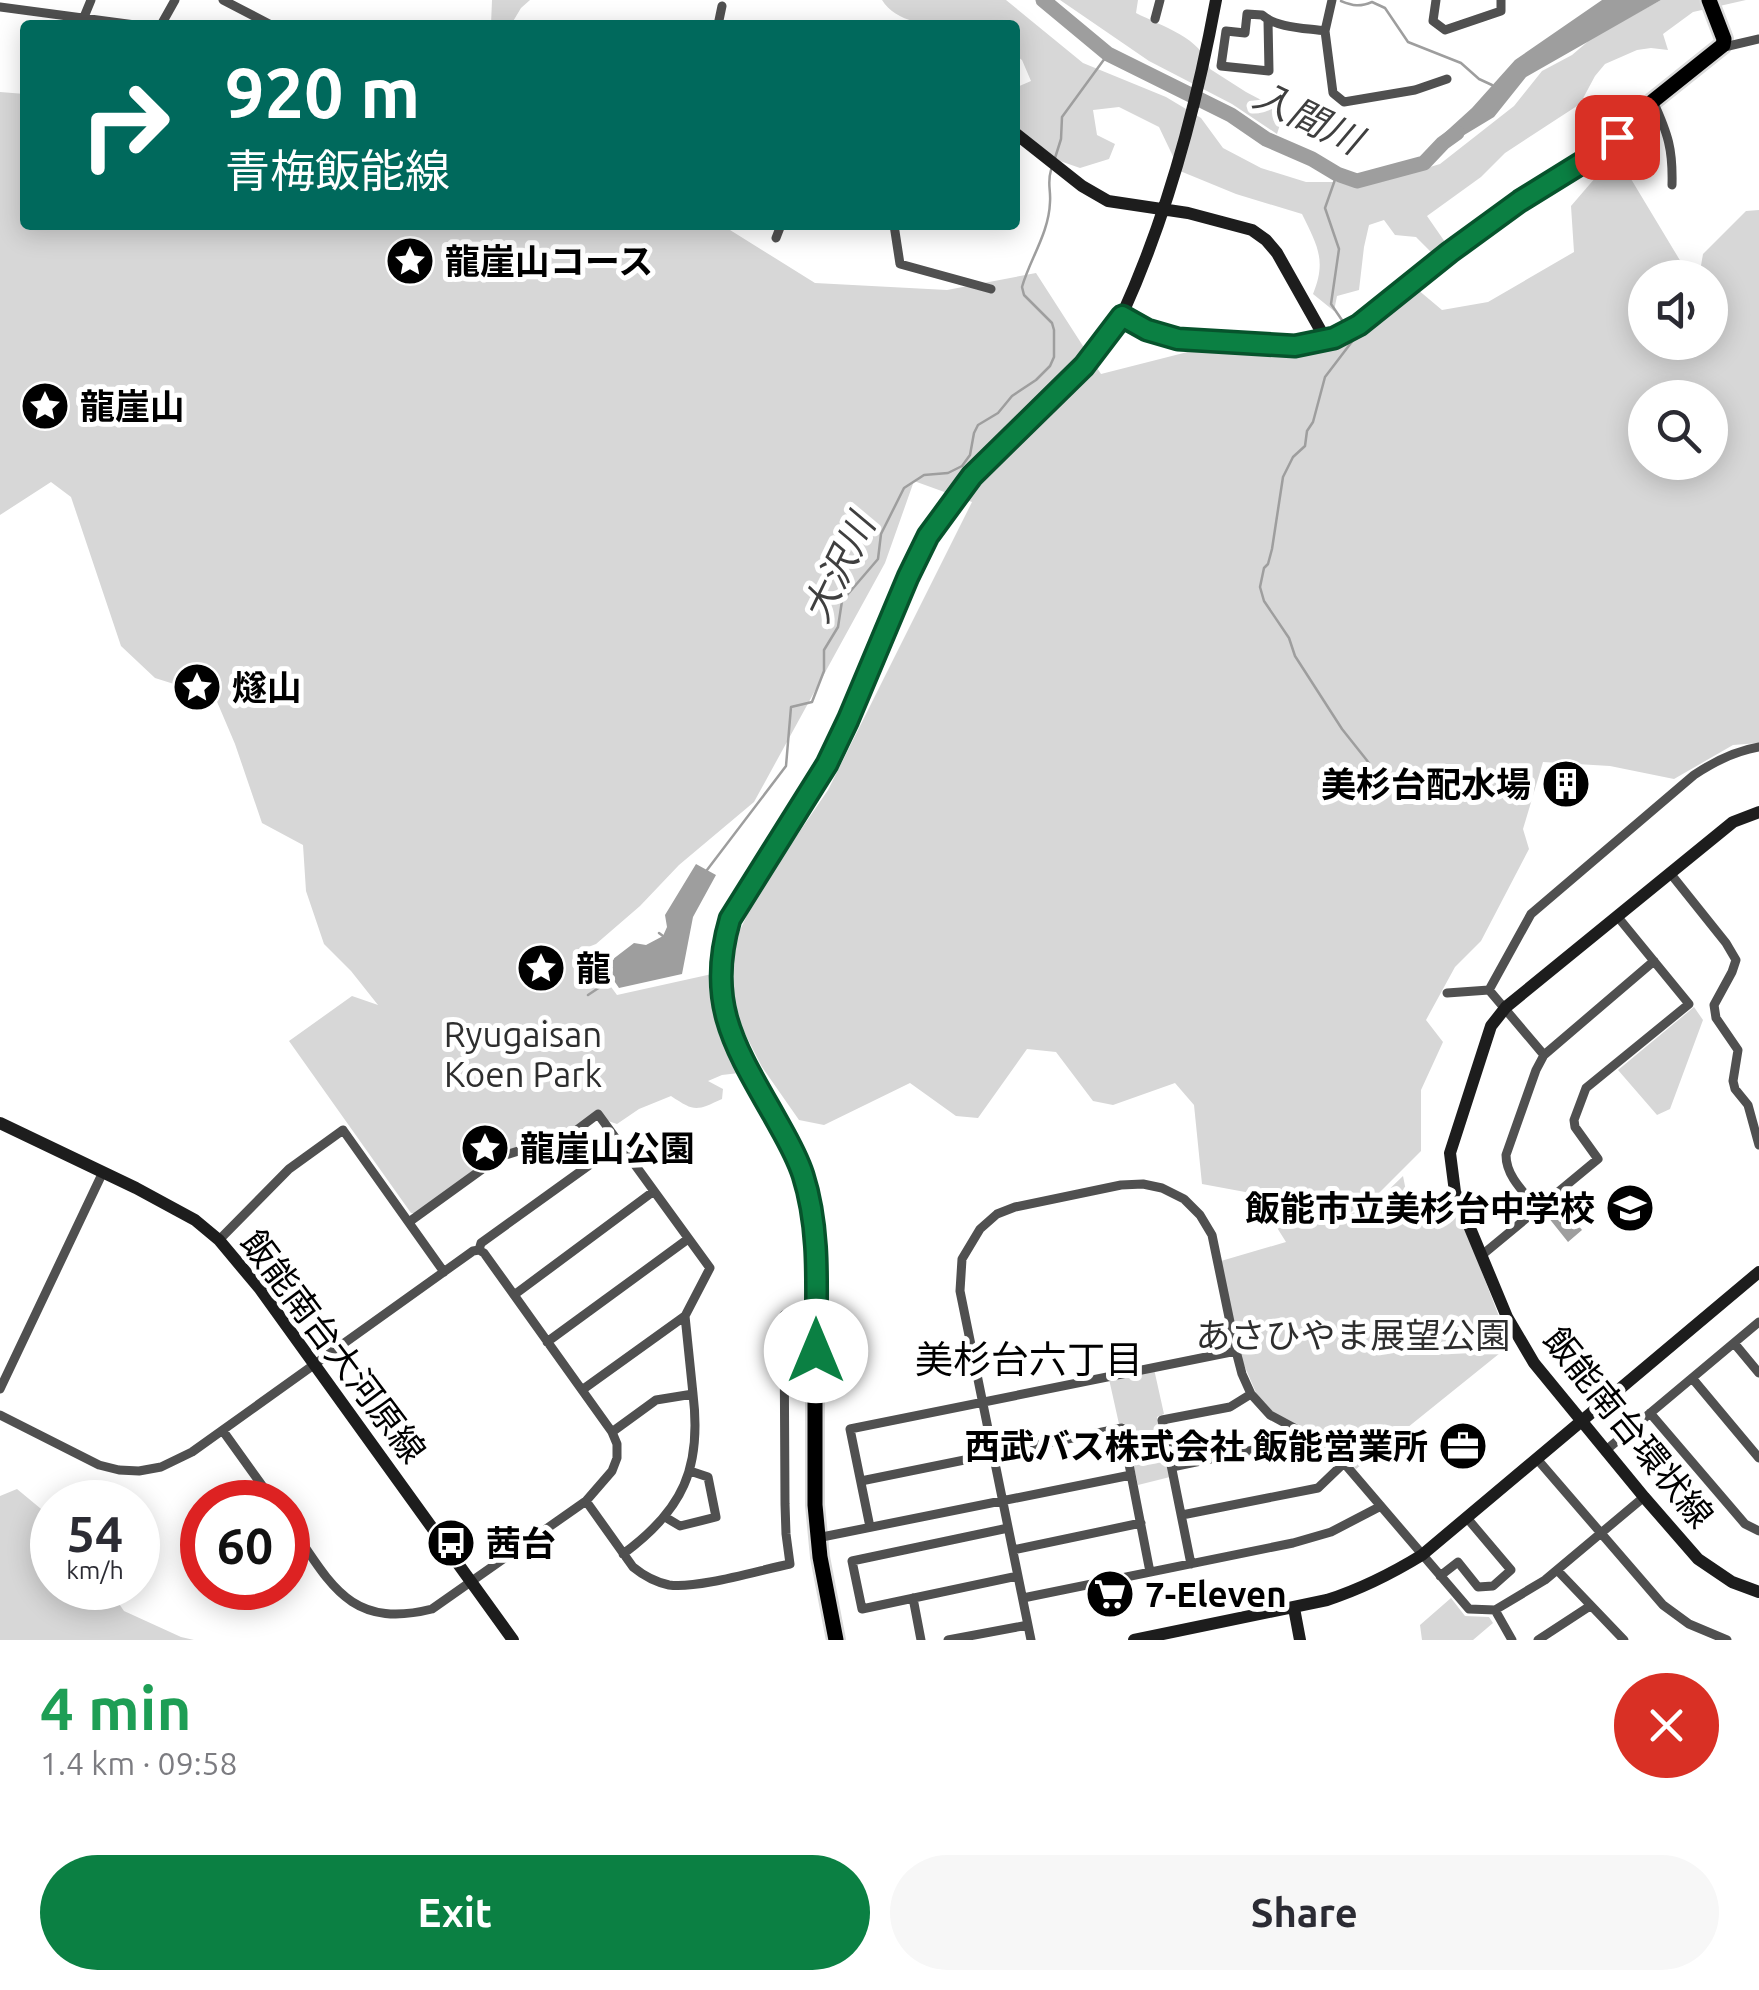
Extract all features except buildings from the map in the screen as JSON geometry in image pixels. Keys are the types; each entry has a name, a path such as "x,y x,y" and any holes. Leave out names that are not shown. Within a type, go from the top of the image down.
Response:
{"main road":[{"path":"836,1640 817,1538 812,1214 792,1148 734,1041 722,1006 720,974 730,919 827,764 928,536 972,476 1084,366 1122,316 1147,330 1178,339 1295,346 1332,338 1359,325 1450,252 1617,137 1653,101 1718,49 1724,41 1710,1"}],"street":[{"path":"84,17 90,0"},
{"path":"223,0 262,20"},
{"path":"1156,19 1160,0"},
{"path":"1122,316 1180,161 1216,0"},
{"path":"1332,0 1325,31 1333,93 1344,102 1415,90 1447,78"},
{"path":"1436,0 1434,21 1445,30 1500,11 1501,0"},
{"path":"719,20 722,6"},
{"path":"0,7 103,20"},
{"path":"1268,21 1269,70 1220,66 1226,32 1245,32 1247,14 1325,31"},
{"path":"1718,49 1759,39"},
{"path":"1653,101 1672,153 1672,185"},
{"path":"1020,138 1108,202 1219,220 1252,230 1278,253 1332,338"},
{"path":"776,238 780,230"},
{"path":"895,230 900,264 991,288"},
{"path":"1489,990 1530,914 1694,775 1741,750 1759,747"},
{"name":"飯能南台環状線","path":"1759,812 1733,822 1506,1008 1491,1026 1450,1153 1455,1192 1524,1350 1644,1497 1706,1565 1732,1582 1759,1592"},
{"path":"1670,873 1736,960 1714,1005 1716,1018 1738,1050 1733,1082 1748,1105 1759,1145"},
{"path":"1482,1255 1598,1159 1575,1127 1586,1088 1689,1004 1617,916"},
{"path":"1538,1210 1506,1165 1506,1155 1536,1070 1544,1055 1654,960"},
{"path":"1447,993 1489,990"},
{"path":"1489,990 1544,1055"},
{"path":"408,1222 499,1158 570,1135 598,1114 710,1268 685,1316 582,1390"},
{"name":"飯能南台大河原線","path":"0,1122 180,1212 220,1240 260,1289 513,1640"},
{"path":"220,1240 268,1187 343,1130 444,1272"},
{"path":"479,1250 481,1243 620,1143"},
{"path":"0,1388 104,1172"},
{"path":"1031,1640 960,1291 962,1259 970,1244 997,1214 1015,1207 1121,1185 1162,1188 1184,1199 1212,1236 1236,1351 1251,1394 1270,1415 1322,1443 1344,1463 1470,1608 1494,1610 1557,1570 1644,1497"},
{"path":"514,1296 654,1191"},
{"path":"547,1342 688,1238"},
{"path":"0,1415 99,1465 139,1471 161,1467 223,1431 473,1250 479,1250 612,1432 617,1458 612,1471 586,1500 432,1609 391,1615 354,1604 336,1591 310,1554"},
{"path":"1134,1640 1294,1608 1352,1592 1422,1555 1759,1272"},
{"path":"586,1500 623,1554 643,1575 667,1584 694,1585 790,1564 785,1504 784,1315 816,1314"},
{"path":"623,1554 666,1518 690,1471 696,1424 685,1316"},
{"path":"1605,1450 1759,1322"},
{"path":"1734,1343 1759,1374"},
{"path":"870,1527 850,1429 1236,1351"},
{"path":"1692,1378 1759,1458"},
{"path":"612,1432 656,1400 693,1394"},
{"path":"1192,1564 1162,1420 1230,1407 1251,1394"},
{"path":"1650,1413 1745,1524 1759,1532"},
{"path":"1172,1467 1277,1445 1288,1426"},
{"path":"861,1481 1122,1428 1150,1572"},
{"path":"223,1431 258,1480"},
{"path":"1537,1460 1663,1605 1689,1624 1727,1640"},
{"path":"1182,1515 1318,1488 1344,1463"},
{"path":"666,1518 680,1526 716,1517 708,1477 690,1471"},
{"path":"817,1538 1131,1475"},
{"path":"1023,1598 1293,1543 1332,1532 1381,1506"},
{"path":"1440,1576 1458,1562 1478,1586 1493,1586 1511,1570 1466,1518"},
{"path":"1013,1550 1141,1523"},
{"path":"1008,1528 852,1561 862,1608 1018,1576"},
{"path":"1557,1570 1624,1640"},
{"path":"914,1598 922,1640"},
{"path":"1538,1640 1590,1606"},
{"path":"1294,1608 1300,1640"},
{"path":"1494,1610 1512,1640"},
{"path":"948,1640 1028,1625"}],"green space":[{"path":"492,0 530,0 514,20 491,20"},
{"path":"882,0 1006,0 1083,63 1166,97 1201,118 1223,148 1261,168 1306,182 1380,182 1440,164 1514,106 1542,71 1661,0 1746,0 1693,12 1663,34 1668,50 1637,50 1605,64 1580,104 1505,153 1481,177 1427,216 1445,242 1431,252 1416,237 1395,235 1384,220 1369,225 1359,290 1337,296 1334,311 1313,294 1320,262 1302,214 1236,194 1180,171 1159,127 1119,107 1093,110 1097,135 1115,144 1109,159 1080,168 1060,161 1020,133 1020,86 1031,81 1020,59 1020,20 910,20 892,11"},
{"path":"1060,0 1138,0 1136,13 1190,41 1206,58 1210,69 1284,112 1277,134 1232,104 1149,61"},
{"path":"0,92 20,94 20,230 730,230 815,283 947,290 1036,273 1101,374 1219,344 1298,351 1347,340 1417,289 1442,310 1488,302 1574,252 1571,206 1608,163 1628,174 1680,260 1628,260 1628,360 1728,360 1728,260 1702,260 1703,254 1746,211 1759,210 1759,743 1733,745 1674,779 1610,766 1543,762 1523,829 1529,849 1481,941 1455,967 1426,1020 1443,1042 1421,1090 1421,1151 1376,1196 1340,1219 1376,1202 1403,1176 1408,1201 1458,1218 1510,1345 1356,1469 1332,1447 1275,1414 1257,1395 1241,1358 1221,1261 1286,1242 1256,1194 1202,1184 1194,1105 1175,1083 1113,1105 1093,1101 1056,1052 1027,1049 978,1118 956,1116 910,1083 824,1125 799,1120 762,1067 734,1012 733,945 757,894 828,790 972,502 914,481 885,563 754,802 679,865 596,944 583,949 617,995 712,974 719,1035 739,1073 708,1081 723,1089 722,1099 696,1108 671,1096 639,1109 617,1124 608,1121 599,1110 566,1132 497,1154 411,1213 289,1041 352,996 378,1005 324,944 306,891 303,845 262,823 215,697 155,678 121,646 71,497 51,482 0,515"},
{"path":"1694,1007 1703,1020 1670,1109 1657,1115 1618,1070"},
{"path":"1154,1369 1164,1414 1157,1417 1170,1477 1138,1485 1109,1379"},
{"path":"17,1489 30,1500 30,1610 123,1610 194,1640 0,1640 0,1496"},
{"path":"1451,1598 1465,1616 1489,1617 1493,1623 1473,1640 1422,1640 1420,1625"}],"shaded area":[{"name":"入間川","path":"1602,0 1661,0 1526,77 1494,117 1446,146 1439,138 1515,60"},
{"path":"696,864 716,875 693,917 682,974 619,988 604,966 634,943 646,945 663,936 667,927 665,915"},
{"path":"1562,1206 1582,1230 1568,1242 1548,1217"}],"waterway":[{"name":"入間川","path":"1043,0 1108,54 1231,115 1266,139 1357,181 1424,163 1457,133"},
{"path":"1341,1 1356,5 1372,2 1385,8 1408,42 1461,63 1492,85"},
{"name":"大沢川","path":"1055,158 1062,117 1108,54"},
{"name":"大沢川","path":"707,870 786,766 791,707 812,702 824,671 824,650 838,627 842,601 878,559 881,534 904,488 924,475 948,473 962,466 970,455 978,425 998,413 1012,396 1050,366 1054,357 1052,323 1024,295 1022,287 1046,224 1051,170"},
{"path":"1337,174 1325,208 1339,249 1331,304 1346,326"},
{"path":"1353,337 1325,377 1305,446 1293,457 1283,477 1272,549 1260,587 1295,656 1369,763"},
{"path":"659,933 663,936"},
{"path":"588,995 612,979"}],"place":[{"name":"龍崖山コース","path":"410,261"},
{"name":"龍崖山","path":"45,406"},
{"name":"燧山","path":"197,687"},
{"name":"美杉台配水場","path":"1566,784"},
{"name":"龍","path":"541,968"},
{"name":"龍崖山公園","path":"485,1148"},
{"name":"飯能市立美杉台中学校","path":"1630,1208"},
{"name":"西武バス株式会社 飯能営業所","path":"1463,1446"},
{"name":"茜台","path":"451,1543"},
{"name":"7-Eleven","path":"1110,1594"}],"district":[{"name":"美杉台六丁目","path":"1029,1359"}],"route":[{"path":"816,1351 815,1244 808,1194 792,1148 727,1024 720,990 724,939 730,919 827,764 918,557 941,516 992,454 1084,366 1122,316 1147,330 1178,339 1295,346 1334,338 1359,325 1520,201 1617,137"}],"park label":[{"name":"Ryugaisan Koen Park","path":"523,1054"},
{"name":"あさひやま展望公園","path":"1353,1335"}]}
